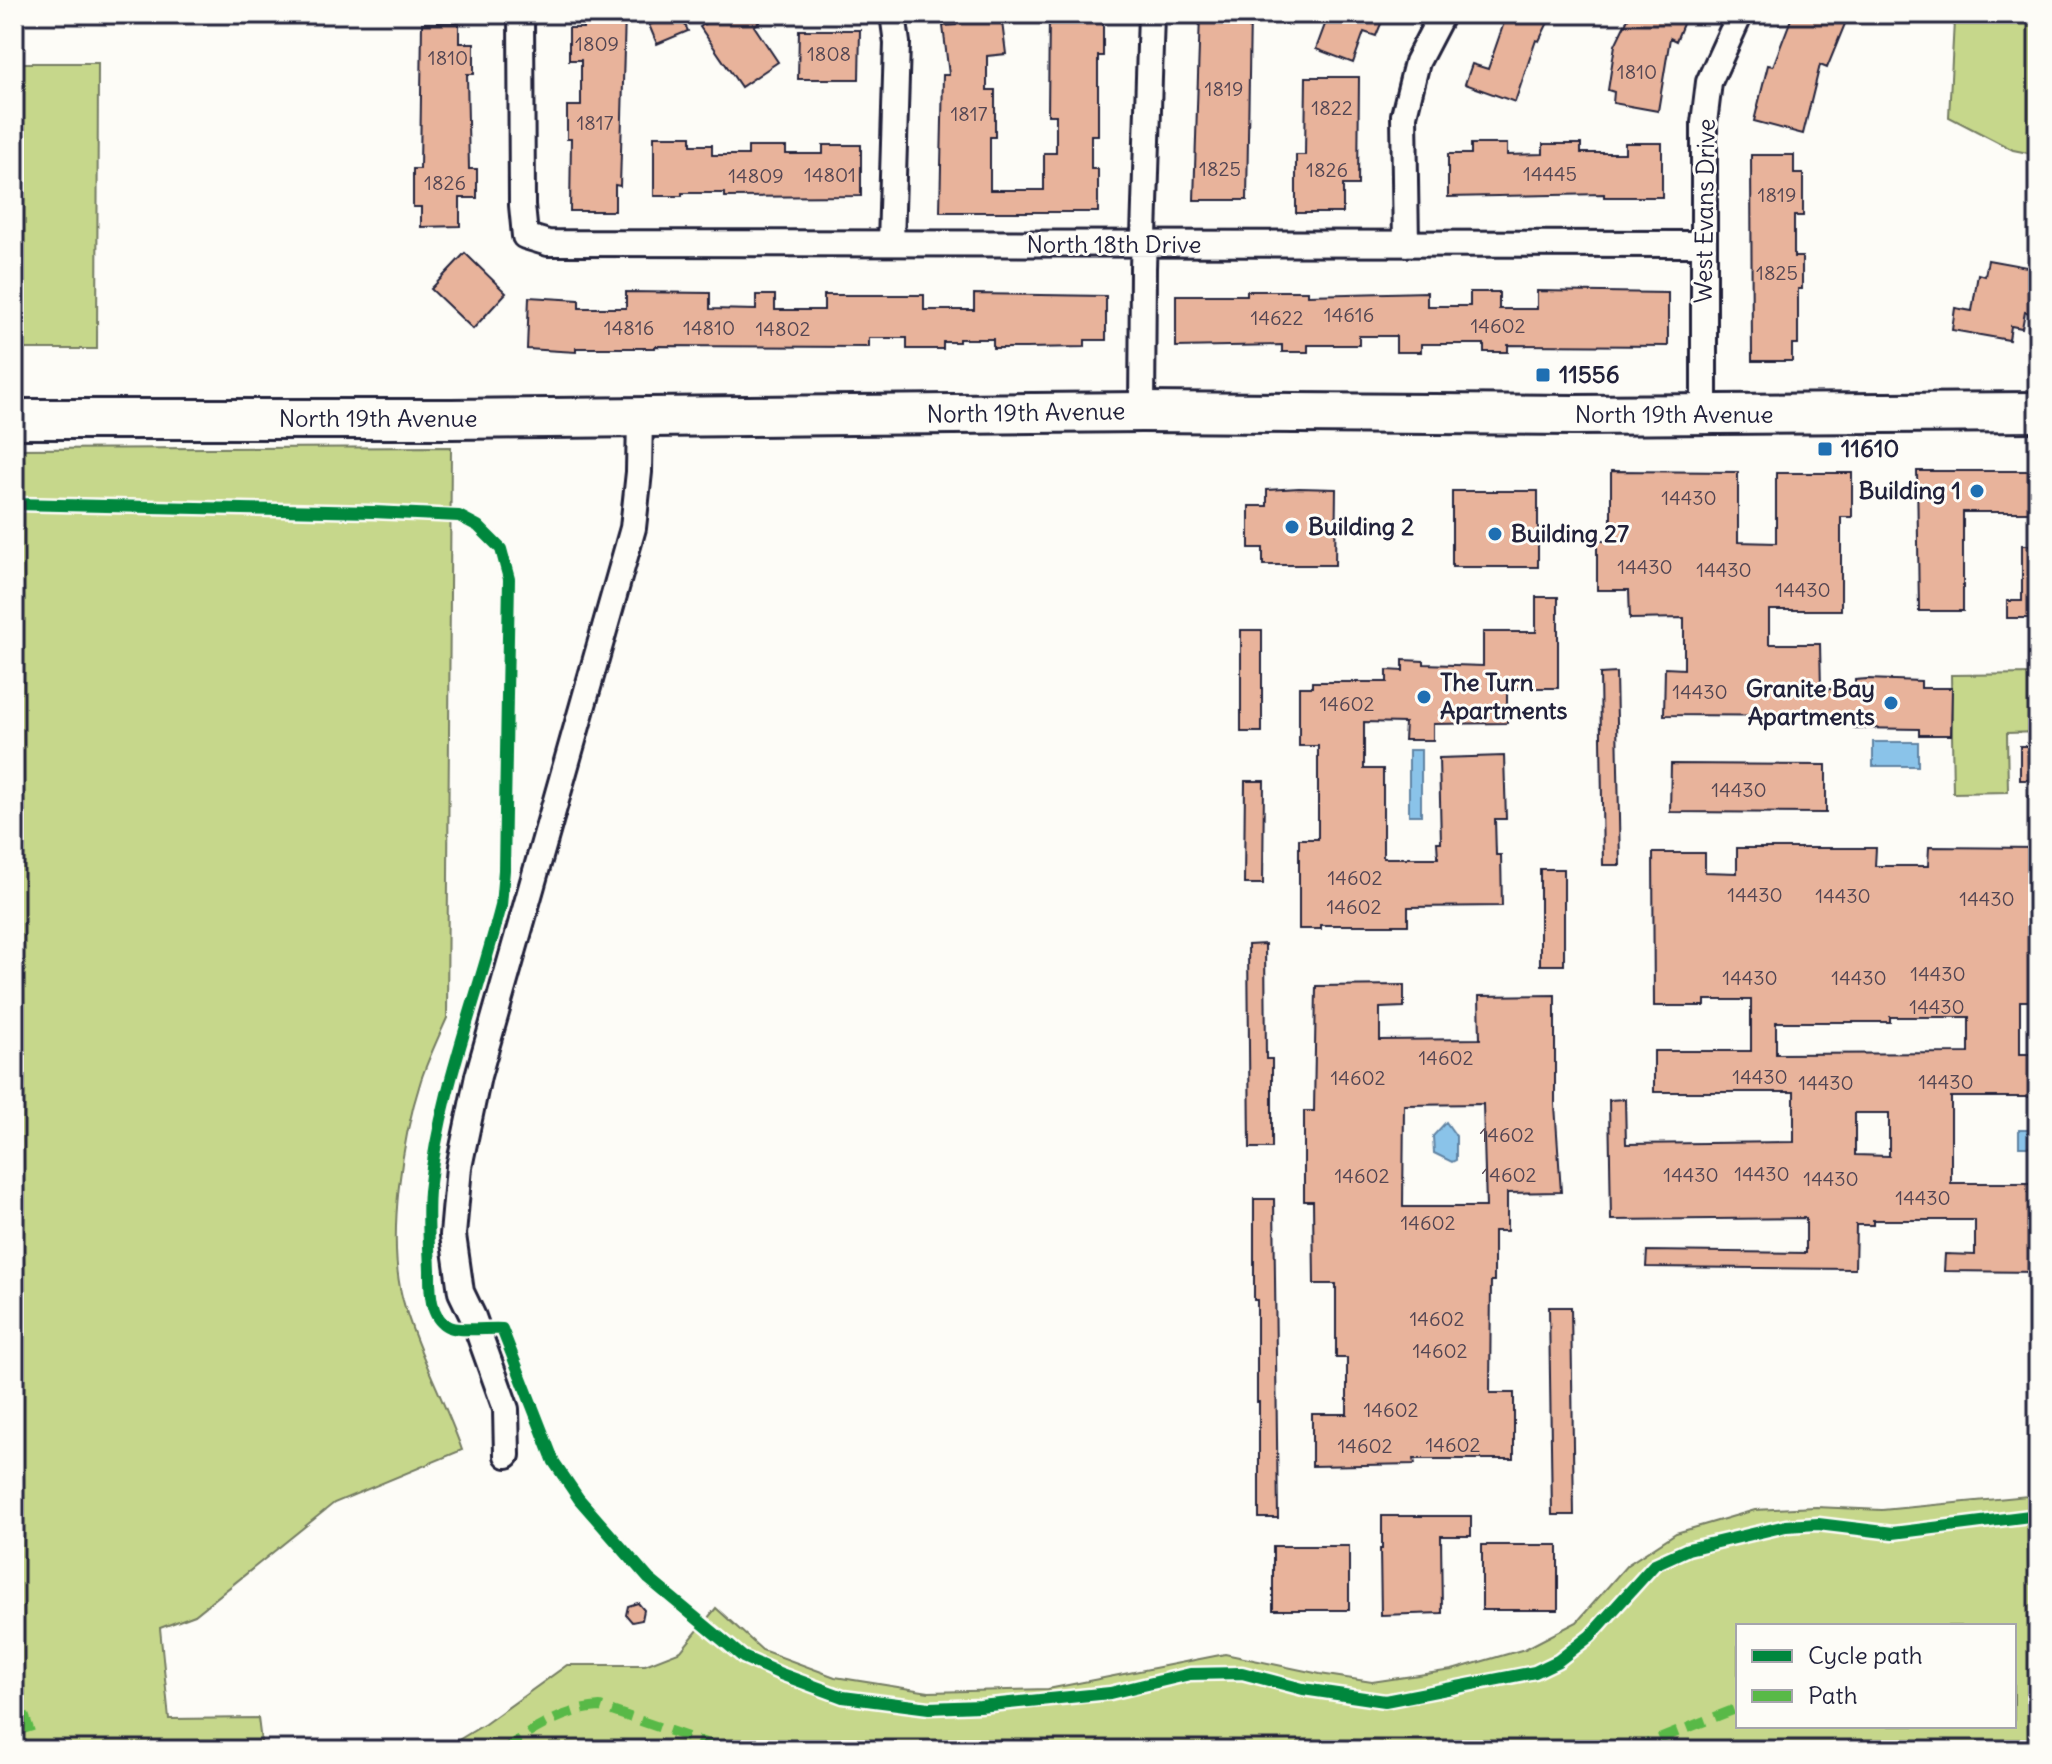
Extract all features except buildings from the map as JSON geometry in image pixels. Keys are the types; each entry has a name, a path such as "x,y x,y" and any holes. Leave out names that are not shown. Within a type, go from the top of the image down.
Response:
{"main road":[{"name":"North 19th Avenue","path":"14,419 451,419 1142,412 1704,415 2038,412"}],"street":[{"name":"North 18th Drive","path":"521,14 522,205 525,236 548,243 1703,244"},
{"path":"891,243 897,78 893,14"},
{"path":"1142,412 1151,14"},
{"path":"1406,244 1404,115 1417,62 1442,14"},
{"name":"West Evans Drive","path":"1704,415 1704,123 1709,82 1740,14"},
{"path":"507,1455 506,1409 461,1292 453,1235 459,1167 478,1076 633,528 639,472 640,416"}],"green space":[{"path":"1961,14 2038,14 2038,155 2013,150 1949,117 1954,21"},
{"path":"14,63 98,63 97,349 14,349"},
{"path":"451,447 447,1018 421,1080 408,1130 396,1217 396,1246 402,1297 408,1316 462,1450 334,1503 195,1615 160,1628 169,1719 258,1718 262,1750 14,1750 14,449"},
{"path":"2038,674 2038,732 2007,733 2008,792 1953,793 1951,675"},
{"path":"2038,1495 2038,1750 442,1750 485,1724 567,1665 645,1665 681,1651 716,1608 762,1650 835,1677 929,1692 1048,1689 1225,1654 1372,1682 1452,1670 1525,1649 1577,1622 1627,1565 1676,1533 1755,1510 1816,1507 1882,1510"}],"water":[{"path":"1873,742 1918,742 1918,766 1873,766"},
{"path":"1409,750 1421,750 1421,815 1409,815"},
{"path":"1446,1122 1456,1136 1456,1160 1452,1162 1434,1153 1433,1136"},
{"path":"2019,1130 2038,1130 2038,1147 2019,1147"}],"marked path":[{"path":"14,1685 30,1732"},
{"path":"503,1750 562,1716 600,1707 726,1750"},
{"path":"1631,1750 1736,1709"}],"cycle path":[{"path":"14,504 459,516 478,526 501,549 509,579 501,906 450,1083 434,1155 428,1211 432,1301 441,1322 451,1328 502,1329 554,1462 579,1499 649,1579 743,1657 843,1697 929,1708 1110,1693 1190,1674 1242,1673 1303,1689 1385,1701 1535,1672 1558,1661 1590,1636 1655,1564 1688,1549 1786,1526 1818,1524 1893,1533 2038,1515"}],"place":[{"name":"11556","path":"1543,375"},
{"name":"11610","path":"1825,449"},
{"name":"Building 1","path":"1977,491"},
{"name":"Building 2","path":"1292,527"},
{"name":"Building 27","path":"1495,534"},
{"name":"The Turn Apartments","path":"1424,697"},
{"name":"Granite Bay Apartments","path":"1891,703"}]}
